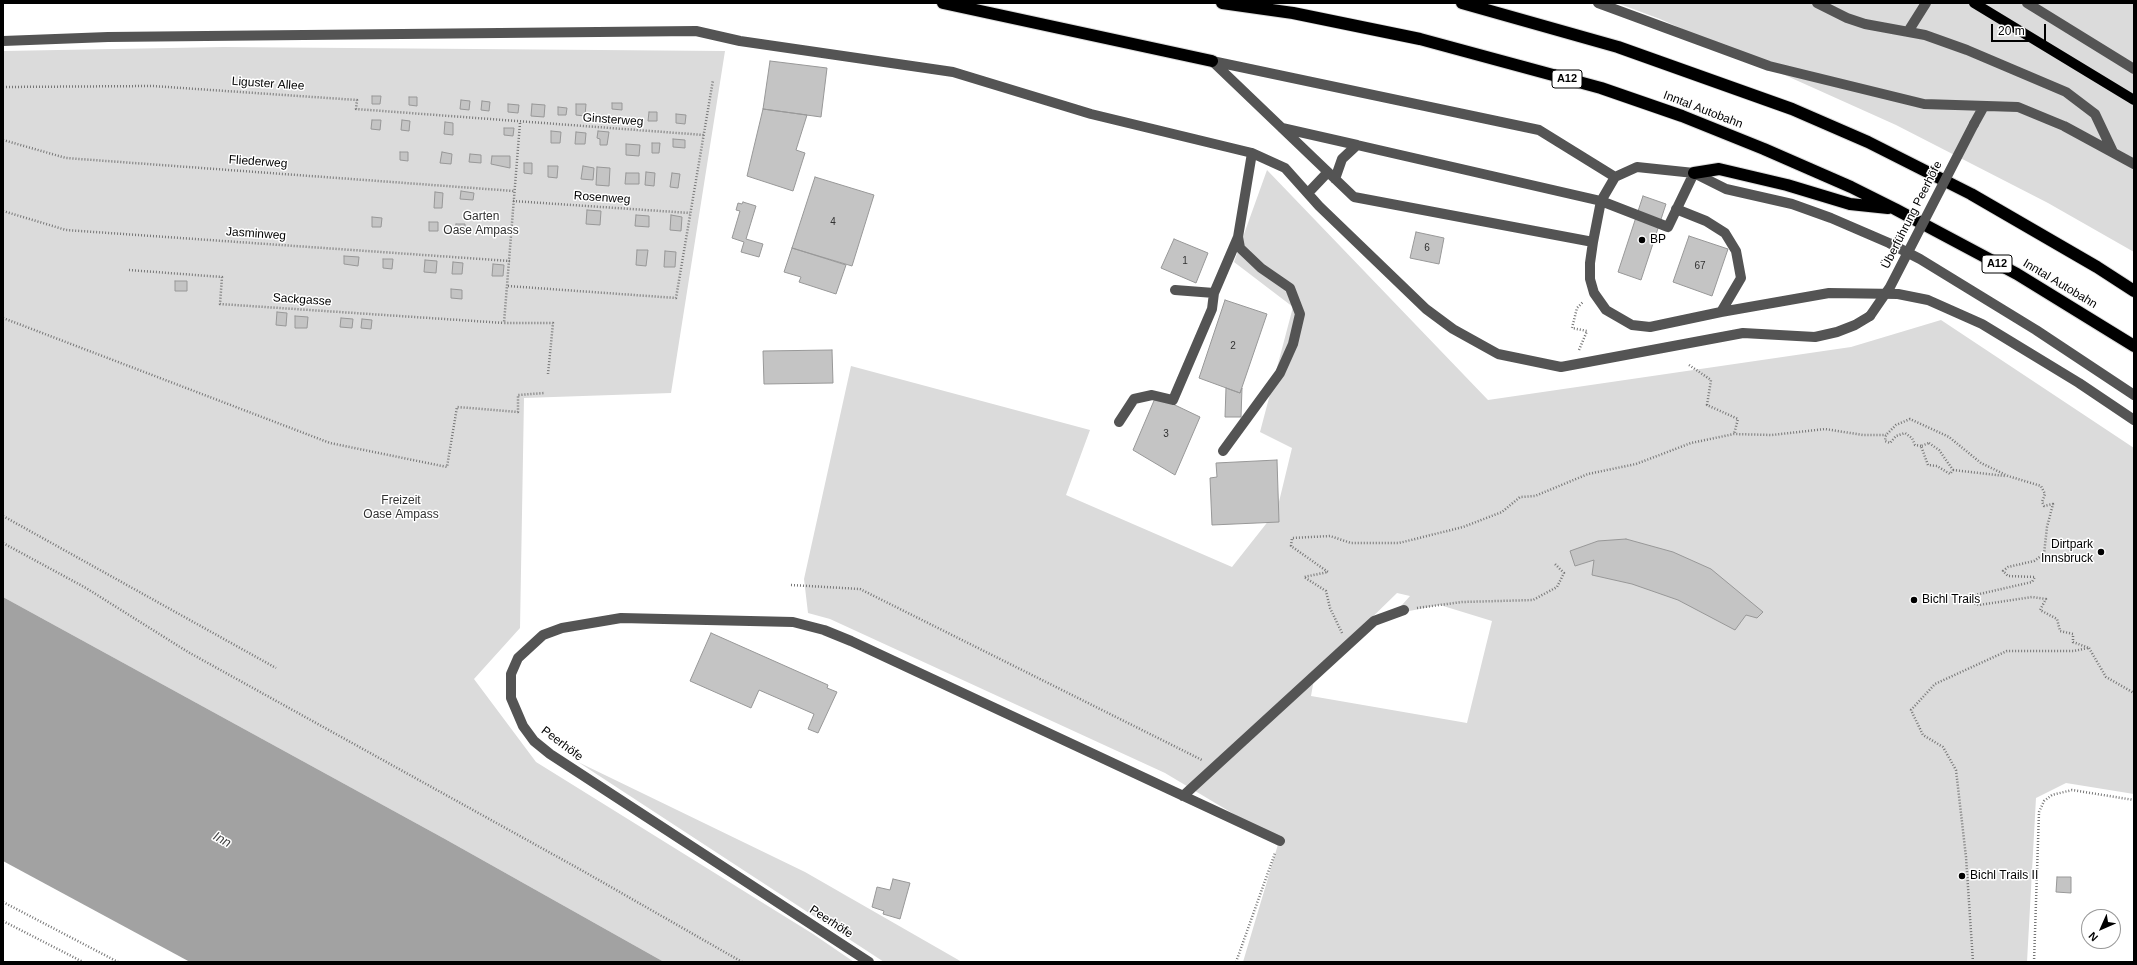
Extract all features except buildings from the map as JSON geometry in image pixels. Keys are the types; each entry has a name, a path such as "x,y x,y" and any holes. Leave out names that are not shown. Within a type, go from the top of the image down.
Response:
{"highway":[{"path":"943,3 1212,60"},
{"name":"Inntal Autobahn","path":"1222,3 1292,13 1420,39 1601,88 1682,116 1764,149 1851,187 1895,209 2017,274 2134,346"},
{"path":"1462,3 1618,47 1792,109 1868,142 1971,194 2097,267 2134,291"},
{"path":"1694,173 1719,169 1788,184 1850,204 1895,209"}],"main road":[{"path":"1974,3 2134,100"}],"street":[{"path":"1598,3 1769,66 1924,104 2018,107 2064,126 2134,164"},
{"path":"1817,3 1847,18 1865,24 1909,30 1967,50 2066,92 2094,114 2113,152"},
{"path":"1909,30 1926,3"},
{"path":"2027,3 2134,69"},
{"path":"3,41 108,37 696,31 740,41 953,72 1091,114 1252,153 1285,168 1308,194 1426,309 1453,330 1498,354 1561,367 1572,365"},
{"path":"1212,60 1354,197 1593,242"},
{"path":"1212,60 1540,130 1615,177"},
{"name":"Überführung Peerhöfe","path":"1572,365 1743,333 1815,337 1837,332 1855,325 1870,316 1890,287 1984,106"},
{"path":"1282,128 1600,200 1668,227 1694,173"},
{"path":"1308,194 1331,175 1342,159 1356,145"},
{"path":"1119,422 1134,399 1152,395 1173,400 1212,309 1214,293 1238,237 1252,153"},
{"path":"2134,395 2036,330 1926,263 1890,243 1831,218 1805,209 1726,189 1694,173 1636,167 1615,177 1600,200 1590,263 1590,278 1594,293 1606,310 1632,325 1650,327 1721,312 1829,293 1898,294 1928,300 1982,324 2079,383 2134,420"},
{"path":"1676,210 1706,221 1725,233 1736,251 1741,278 1721,312"},
{"path":"1223,451 1280,373 1293,344 1300,314 1290,288 1261,268 1240,248 1238,237"},
{"path":"1175,290 1214,293"},
{"path":"1183,796 1374,621 1404,610"},
{"name":"Peerhöfe","path":"869,962 550,754 534,741 523,726 511,698 511,674 518,658 543,635 562,628 621,618 793,622 824,630 851,641 1280,842"}],"path":[{"path":"508,286 676,298 713,80"},
{"name":"Liguster Allee","path":"3,87 169,87 357,100 356,109 520,123"},
{"path":"520,123 504,323 554,323 548,374"},
{"name":"Ginsterweg","path":"520,123 704,135"},
{"name":"Fliederweg","path":"3,140 66,158 514,191"},
{"name":"Rosenweg","path":"513,201 690,213"},
{"name":"Jasminweg","path":"3,212 66,230 510,261"},
{"name":"Sackgasse","path":"129,270 222,277 220,304 504,323"},
{"path":"1572,365 1587,331 1572,328 1576,308 1594,293"},
{"path":"3,318 330,443 447,467 456,407 518,412 518,395 545,393"},
{"path":"1689,364 1711,380 1707,405 1738,418 1734,434"},
{"path":"1953,470 1939,450 1929,443 1921,446 1915,445 1912,438 1905,433 1896,436 1890,443 1885,441 1886,435 1896,425 1910,419 1949,437 1981,463 2008,476 2041,486 2045,494 2042,502 2044,506 2053,504 2047,527 2044,554 2034,561 2008,567 2003,572 2008,576 2035,577 2032,582 1974,595 1971,602 1979,605 2032,597 2046,599 2040,610 2057,619 2060,631 2073,634 2073,642 2089,648 2106,677 2134,693"},
{"path":"1348,646 1330,608 1326,590 1304,577 1328,572 1292,546 1292,538 1330,536 1351,543 1399,543 1463,527 1502,512 1520,496 1535,496 1588,474 1636,464 1691,443 1734,434 1772,435 1825,429 1863,435 1886,435"},
{"path":"1921,446 1928,465 1938,466 1950,474 1953,470 2008,476"},
{"path":"3,516 276,668"},
{"path":"3,542 86,588 188,652 583,870 742,962"},
{"path":"1404,610 1462,602 1533,600 1557,587 1564,573 1554,563"},
{"path":"791,585 860,589 1215,767"},
{"path":"1973,962 1966,857 1956,770 1943,747 1923,736 1911,710 1935,684 2007,652 2074,651 2089,648"},
{"path":"2034,962 2039,812 2044,801 2052,795 2072,790 2134,800"},
{"path":"1236,962 1280,842"},
{"path":"3,902 118,962"},
{"path":"3,921 84,962"}],"green space":[{"path":"1617,3 2134,3 2134,252 2048,203 1896,125 1660,19"},
{"path":"224,47 725,51 671,393 524,398 520,628 474,679 536,762 813,934 854,962 664,962 445,839 3,597 3,51"},
{"path":"1267,170 1488,400 1851,347 1941,320 2134,448 2134,794 2066,783 2036,798 2027,962 1243,962 1279,841 1165,773 830,619 808,613 804,579 851,366 1090,430 1066,495 1232,567 1277,510 1292,448 1260,432 1293,307 1234,262","holes":["1397,593 1410,596 1394,614 1440,605 1492,621 1467,723 1311,696 1315,673"]},
{"path":"578,762 805,872 962,962 884,962"}],"water":[{"name":"Inn","path":"3,597 445,839 664,962 190,962 3,861"}],"place":[{"name":"BP","path":"1642,240"},
{"name":"Dirtpark Innsbruck","path":"2101,552"},
{"name":"Bichl Trails","path":"1914,600"},
{"name":"Bichl Trails II","path":"1962,876"}],"park label":[{"name":"Garten Oase Ampass","path":"481,224"},
{"name":"Freizeit Oase Ampass","path":"401,508"}]}
